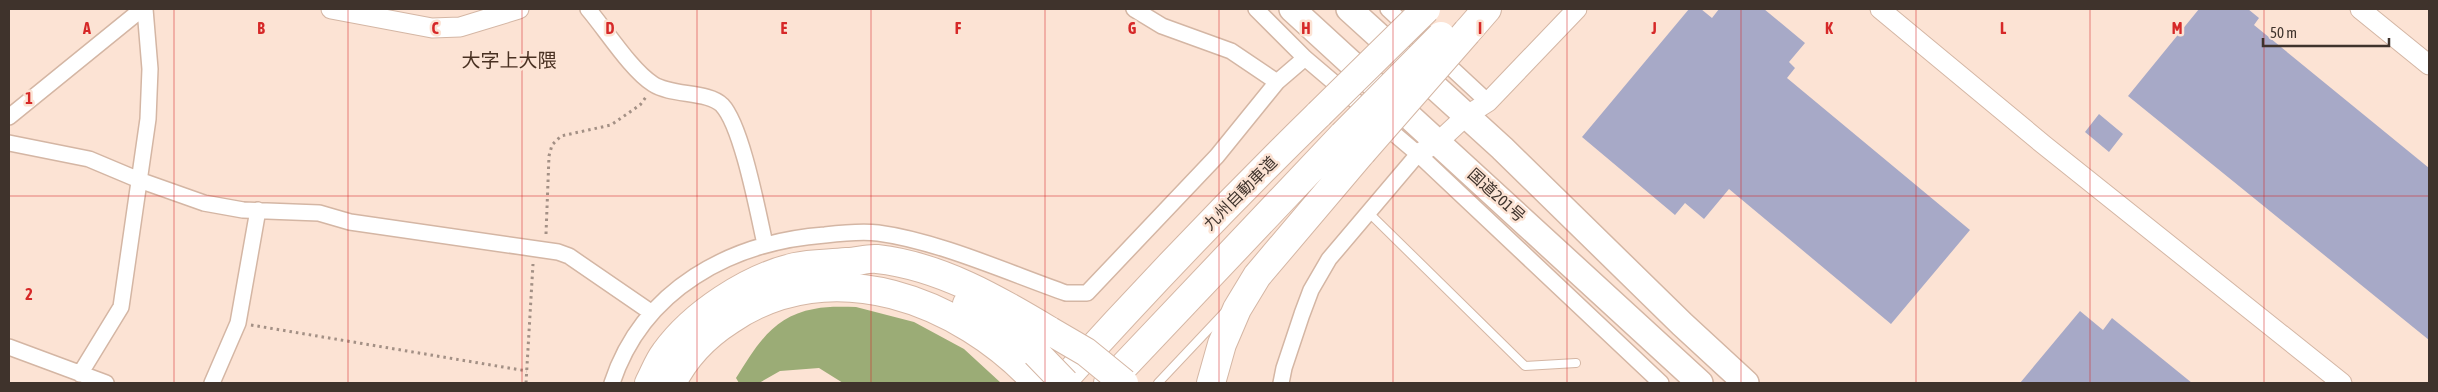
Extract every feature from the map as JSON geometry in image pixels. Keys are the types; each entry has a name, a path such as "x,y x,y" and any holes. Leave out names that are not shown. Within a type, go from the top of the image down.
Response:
{"highway":[{"name":"国道201号","path":"1292,9 1428,148 1700,383"},
{"path":"1349,9 1502,148 1746,383"},
{"name":"九州自動車道","path":"1063,383 1133,303 1246,185 1426,9"},
{"name":"九州自動車道","path":"1108,383 1352,143 1463,21 1487,9"},
{"path":"1211,383 1222,344 1237,309 1257,276 1352,143"},
{"path":"648,383 664,354 690,325 730,295 753,283 793,267 825,262 848,262 927,284 996,319 1063,383"},
{"path":"672,383 694,350 716,329 741,312 793,292 828,287 859,287 892,293 924,304 1036,359 1086,352 1124,383"},
{"path":"1048,383 1133,303"}],"street":[{"path":"9,118 143,9"},
{"path":"80,374 121,307 148,119 150,69 143,9"},
{"path":"331,9 372,13 432,28 460,27 519,9"},
{"path":"588,9 638,72 654,85 674,92 706,98 721,104 732,122 743,155 765,244"},
{"path":"1134,9 1162,26 1231,51 1277,82"},
{"path":"1256,9 1305,58 1428,148 1661,383"},
{"path":"1388,9 1488,102"},
{"path":"1281,383 1284,368 1311,290 1329,258 1368,212 1428,148 1466,116 1488,102 1576,9"},
{"path":"1880,9 2044,145 2342,383"},
{"path":"2360,9 2429,65"},
{"path":"612,383 624,353 652,313 687,281 724,259 765,244 802,236 878,233 928,245 1066,293 1087,294 1217,156 1277,82 1305,58"},
{"path":"9,143 89,159 139,180 204,203 258,210 319,213 350,222 539,249 569,256 652,313"},
{"path":"212,383 238,323 258,210"},
{"path":"9,347 106,383"}],"lane":[{"path":"1368,212 1525,366 1576,363"},
{"path":"1158,383 1257,276"}],"path":[{"path":"526,383 549,156 552,145 561,136 611,125 640,105 654,85"},
{"path":"238,323 527,371"}],"green space":[{"path":"856,307 914,322 964,349 1001,383 843,383 819,368 780,371 759,383 739,383 736,378 751,354 777,325 787,318 819,308"}],"building":[{"path":"1689,9 1701,9 1712,18 1719,9 1764,9 1805,43 1789,62 1795,68 1787,78 1970,230 1891,324 1729,189 1704,219 1685,203 1675,215 1582,137"},
{"path":"2199,9 2248,9 2259,18 2254,25 2429,168 2429,340 2128,96"},
{"path":"2099,114 2123,134 2109,152 2085,132"},
{"path":"2080,311 2103,330 2112,318 2192,383 2020,383"}],"district":[{"name":"大字上大隈","path":"509,60"}]}
